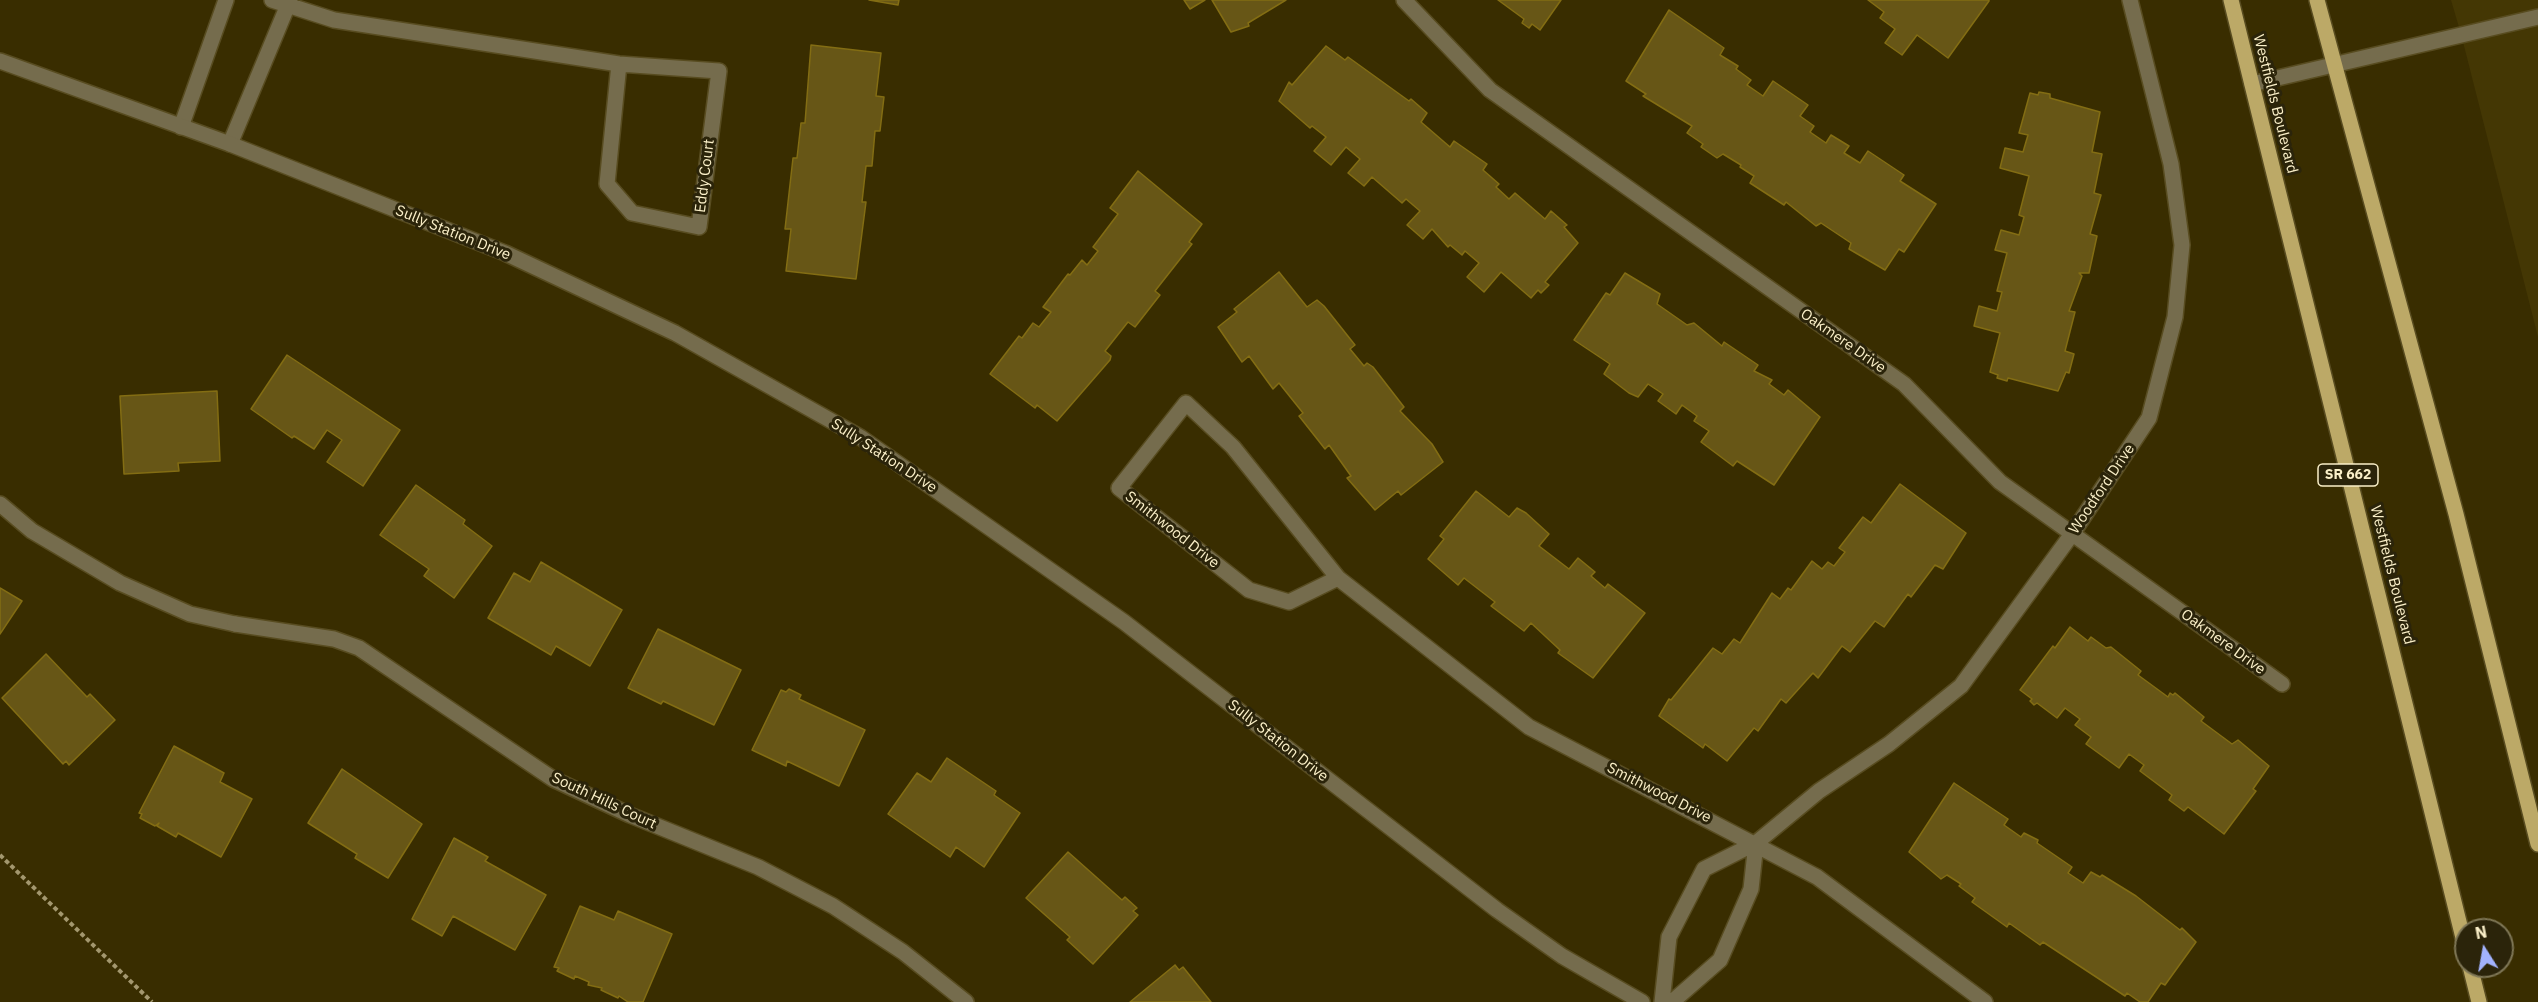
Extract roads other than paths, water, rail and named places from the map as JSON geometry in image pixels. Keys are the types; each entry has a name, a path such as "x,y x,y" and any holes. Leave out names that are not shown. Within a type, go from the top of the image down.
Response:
{"main road":[{"name":"Westfields Boulevard","path":"2231,0 2458,918"},
{"path":"2317,0 2456,514 2538,844"},
{"path":"2473,978 2479,1002"}],"street":[{"path":"181,127 226,0"},
{"name":"Eddy Court","path":"272,0 289,3 334,20 619,64 719,71 699,227 632,213 607,184 619,64"},
{"name":"Oakmere Drive","path":"1404,0 1490,90 1904,384 2000,482 2282,684"},
{"name":"Woodford Drive","path":"1662,1002 1669,937 1704,869 1756,843 1819,791 1889,744 1961,686 2072,534 2149,418 2175,317 2182,245 2171,164 2132,6 2118,0"},
{"path":"230,144 289,3"},
{"path":"2252,84 2538,17"},
{"name":"Sully Station Drive","path":"0,61 230,144 505,253 675,333 860,438 1124,622 1497,910 1562,956 1642,1002"},
{"name":"Smithwood Drive","path":"1338,578 1289,602 1249,590 1119,488 1185,403 1233,447 1338,578 1529,727 1756,843 1817,877 1985,1002"},
{"name":"South Hills Court","path":"0,504 32,531 120,583 190,614 235,624 334,639 359,648 553,779 630,815 758,867 833,906 903,952 966,1002"},
{"path":"1672,1002 1720,960 1751,889 1756,843"}]}
